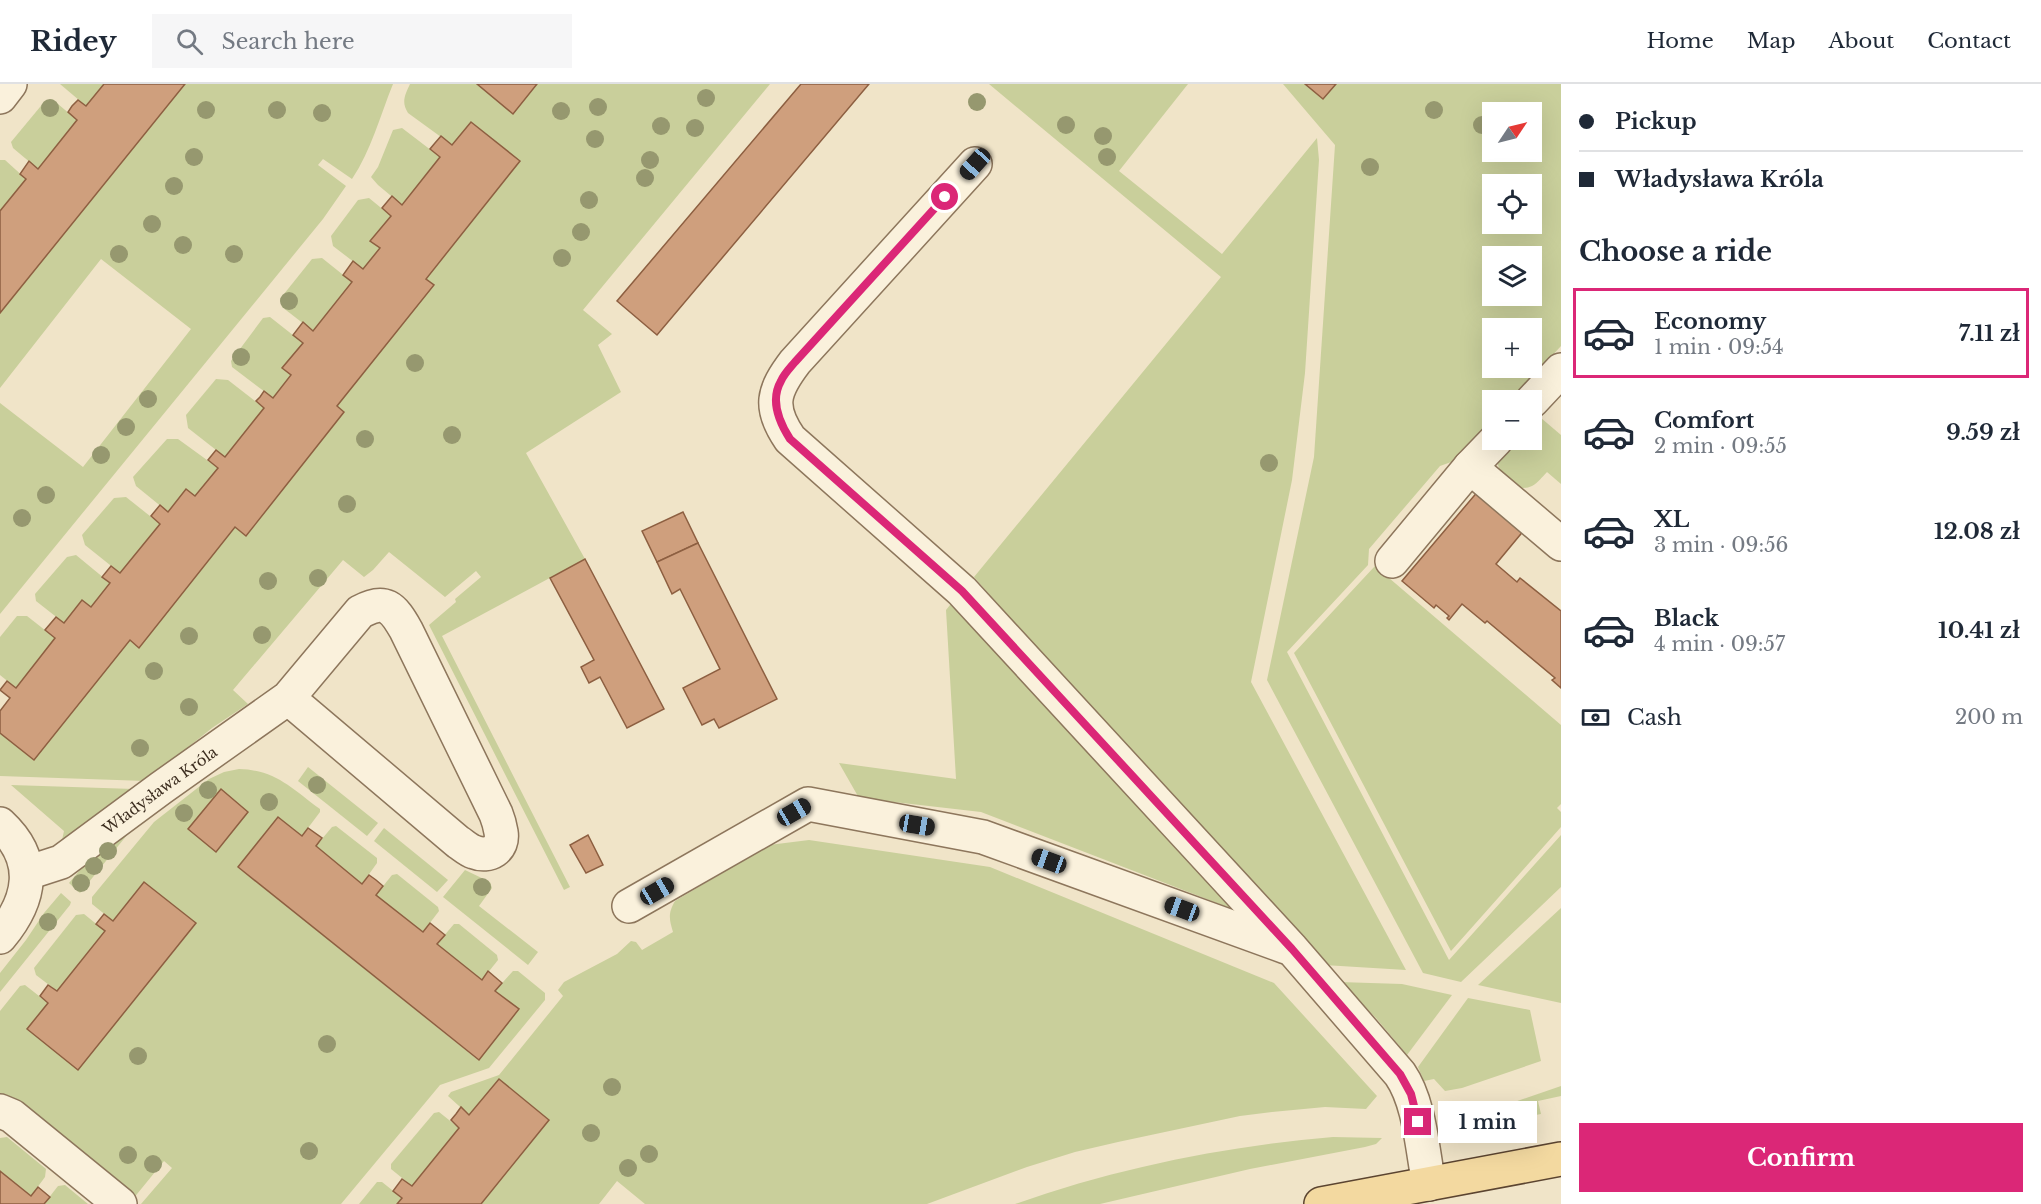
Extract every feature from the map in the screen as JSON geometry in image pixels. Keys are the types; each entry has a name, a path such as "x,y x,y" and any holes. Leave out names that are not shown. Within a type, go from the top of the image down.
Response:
{"main road":[{"path":"1321,1204 1561,1159"}],"street":[{"path":"0,97 10,84"},
{"path":"975,164 795,362 780,382 776,399 778,417 790,439 962,591 1292,949 1406,1084 1414,1106 1429,1184"},
{"path":"1542,390 1561,370"},
{"path":"1392,561 1486,450"},
{"path":"1470,467 1561,544"},
{"name":"Władysława Króla","path":"27,873 61,862 160,788 288,698 360,612 370,606 381,604 391,608 406,630 496,814 502,833 501,844 496,851 484,854 474,852 458,842 288,698"},
{"path":"629,906 808,804 983,837 1292,949"},
{"path":"0,824 21,851 27,873 26,887 20,906 14,920 0,937"},
{"path":"0,1111 12,1116 120,1204"}],"green space":[{"path":"60,84 104,84 86,106"},
{"path":"185,84 393,84 370,145 352,179 323,159 318,165 346,186 323,219 0,614 0,403 83,467 191,329 101,259 0,388 0,313"},
{"path":"410,84 477,84 513,113 537,84 770,84 583,310 612,334 598,345 621,392 526,453 585,559 442,636 570,887 564,890 429,625 481,577 476,571 445,597 389,552 364,577 343,560 233,690 248,704 212,728 146,781 0,776 0,733 34,760 130,640 138,647 235,527 246,536 344,412 337,406 433,285 426,279 520,161 471,122 452,145 408,113 404,102"},
{"path":"989,84 1188,84 1119,171 1222,254 1317,138 1319,160 1305,373 1292,480 1251,682 1406,970 1324,965 974,577 1221,277"},
{"path":"1283,84 1305,84 1323,99 1336,84 1561,84 1561,346 1542,367 1542,318 1482,318 1482,378 1531,378 1520,390 1482,390 1482,431 1454,461 1440,466 1369,549 1368,565 1287,652 1449,960 1561,835 1561,887 1461,982 1423,973 1267,680 1314,457 1335,145"},
{"path":"52,99 77,120 38,169 13,148 11,142 45,101"},
{"path":"402,128 440,157 402,205 371,177 378,167 393,130"},
{"path":"0,160 5,160 26,179 0,211"},
{"path":"369,198 391,216 370,241 380,248 363,269 333,246 331,236 358,200"},
{"path":"322,258 352,282 313,331 282,307 280,299 312,259"},
{"path":"270,317 303,343 283,368 291,375 273,398 232,367 231,361 263,318"},
{"path":"216,379 228,380 264,408 225,457 188,428 186,415"},
{"path":"1542,419 1561,435 1561,484 1547,472 1532,486 1520,488 1514,486 1505,478 1497,461 1503,450 1542,450"},
{"path":"167,439 178,439 218,468 195,496 186,490 168,512 136,486 133,477"},
{"path":"126,497 160,524 120,573 85,545 82,535 114,498"},
{"path":"76,555 110,583 91,607 82,600 64,623 36,601 35,594 67,557"},
{"path":"1375,566 1561,725 1561,804 1557,808 1561,812 1561,827 1451,951 1294,653"},
{"path":"954,600 1235,910 981,812 859,798 839,763 956,779 946,610"},
{"path":"17,616 27,616 55,638 16,688 0,675 0,637"},
{"path":"308,767 378,823 367,836 298,781"},
{"path":"239,769 252,770 273,777 300,794 320,809 320,812 302,836 278,817 238,867 478,1060 518,1009 495,991 513,971 518,971 545,993 545,1000 489,1068 440,1085 341,1204 141,1204 172,1168 164,1161 133,1199 0,1099 0,1011 20,986 25,985 48,1003 27,1029 78,1070 196,924 144,882 113,921 92,904 92,897 154,822 209,779 224,772"},
{"path":"11,785 134,789 71,841 62,840 64,831"},
{"path":"140,819 80,893 69,883 85,864"},
{"path":"336,826 377,858 377,863 362,884 316,846 332,827"},
{"path":"384,828 448,880 437,892 374,841"},
{"path":"809,840 990,867 1274,983 1377,1096 1366,1109 1325,1107 1240,1116 1075,1152 927,1204 645,1204 617,1181 599,1204 481,1204 549,1120 499,1079 469,1115 448,1096 451,1092 499,1075 563,996 558,990 564,982 617,954 631,941 636,942 642,950 673,932 670,916 675,901 769,845"},
{"path":"465,870 490,882 492,888 479,906 538,952 528,965 443,897"},
{"path":"397,874 438,907 439,911 423,932 376,895 392,875"},
{"path":"61,893 71,902 70,905 0,992 0,973"},
{"path":"1561,908 1561,1003 1478,985"},
{"path":"84,914 105,931 57,991 36,975 34,968 76,915"},
{"path":"454,924 459,924 497,955 498,960 482,980 437,944"},
{"path":"1339,982 1402,984 1452,995 1407,1055 1376,1018"},
{"path":"1468,998 1530,1010 1541,1061 1462,1088 1445,1091 1434,1079 1424,1081 1418,1067"},
{"path":"1561,1086 1561,1096 1538,1101 1541,1114 1476,1126 1456,1122"},
{"path":"439,1112 459,1128 412,1186 391,1169 391,1164 434,1113"},
{"path":"7,1137 46,1169 45,1177 31,1196 0,1171 0,1138"},
{"path":"1333,1137 1382,1138 1376,1144 1365,1147 1250,1169 1100,1204 1015,1204 1132,1169 1172,1160 1253,1146"},
{"path":"377,1182 382,1182 402,1198 397,1204 359,1204"},
{"path":"65,1185 88,1204 44,1204 58,1186"}],"building":[{"path":"104,84 185,84 0,313 0,211 26,179 20,174 29,161 38,169 77,120 68,112 72,106 78,100 86,106"},
{"path":"477,84 537,84 513,114"},
{"path":"801,84 869,84 657,335 617,301"},
{"path":"1305,84 1336,84 1323,99"},
{"path":"471,122 520,161 426,279 434,285 337,406 344,412 246,536 235,527 139,648 130,640 34,760 0,733 0,711 10,698 0,690 7,681 16,688 55,638 45,630 56,617 64,623 82,600 91,607 110,583 102,577 111,566 120,573 160,524 151,516 160,505 168,512 186,489 195,496 218,468 208,460 216,450 225,457 264,408 256,401 264,391 273,398 291,375 282,368 303,343 293,335 303,322 313,331 352,282 343,275 353,261 363,269 380,248 370,241 391,216 382,208 392,196 402,205 440,157 430,149 441,136 452,145"},
{"path":"1479,490 1525,529 1496,564 1517,582 1520,578 1561,611 1561,688 1552,680 1555,678 1487,621 1485,623 1462,604 1449,620 1447,618 1449,616 1436,605 1434,608 1402,581"},
{"path":"683,512 698,543 657,562 642,531"},
{"path":"698,543 777,699 719,728 714,719 702,725 683,688 720,669 680,589 672,594 657,562"},
{"path":"585,559 664,709 627,728 600,677 589,683 581,667 594,660 550,578"},
{"path":"221,789 248,812 216,852 188,829"},
{"path":"278,817 302,836 308,828 322,838 316,846 362,884 369,875 376,880 383,886 376,895 423,932 430,923 445,935 437,944 482,980 488,971 502,983 495,991 519,1009 479,1060 238,867"},
{"path":"588,835 603,865 586,873 570,845"},
{"path":"144,882 196,923 78,1070 27,1029 48,1003 40,996 48,985 57,991 105,931 96,924 104,914 113,921"},
{"path":"499,1079 549,1120 481,1204 397,1204 402,1198 393,1191 402,1179 412,1186 459,1128 451,1120 461,1107 469,1115"},
{"path":"0,1171 31,1196 38,1187 50,1197 44,1204 0,1204"}],"route":[{"path":"945,197 795,362 780,382 776,399 778,417 784,430 790,439 962,591 1022,654 1292,949 1400,1074 1411,1094 1418,1122"}]}
